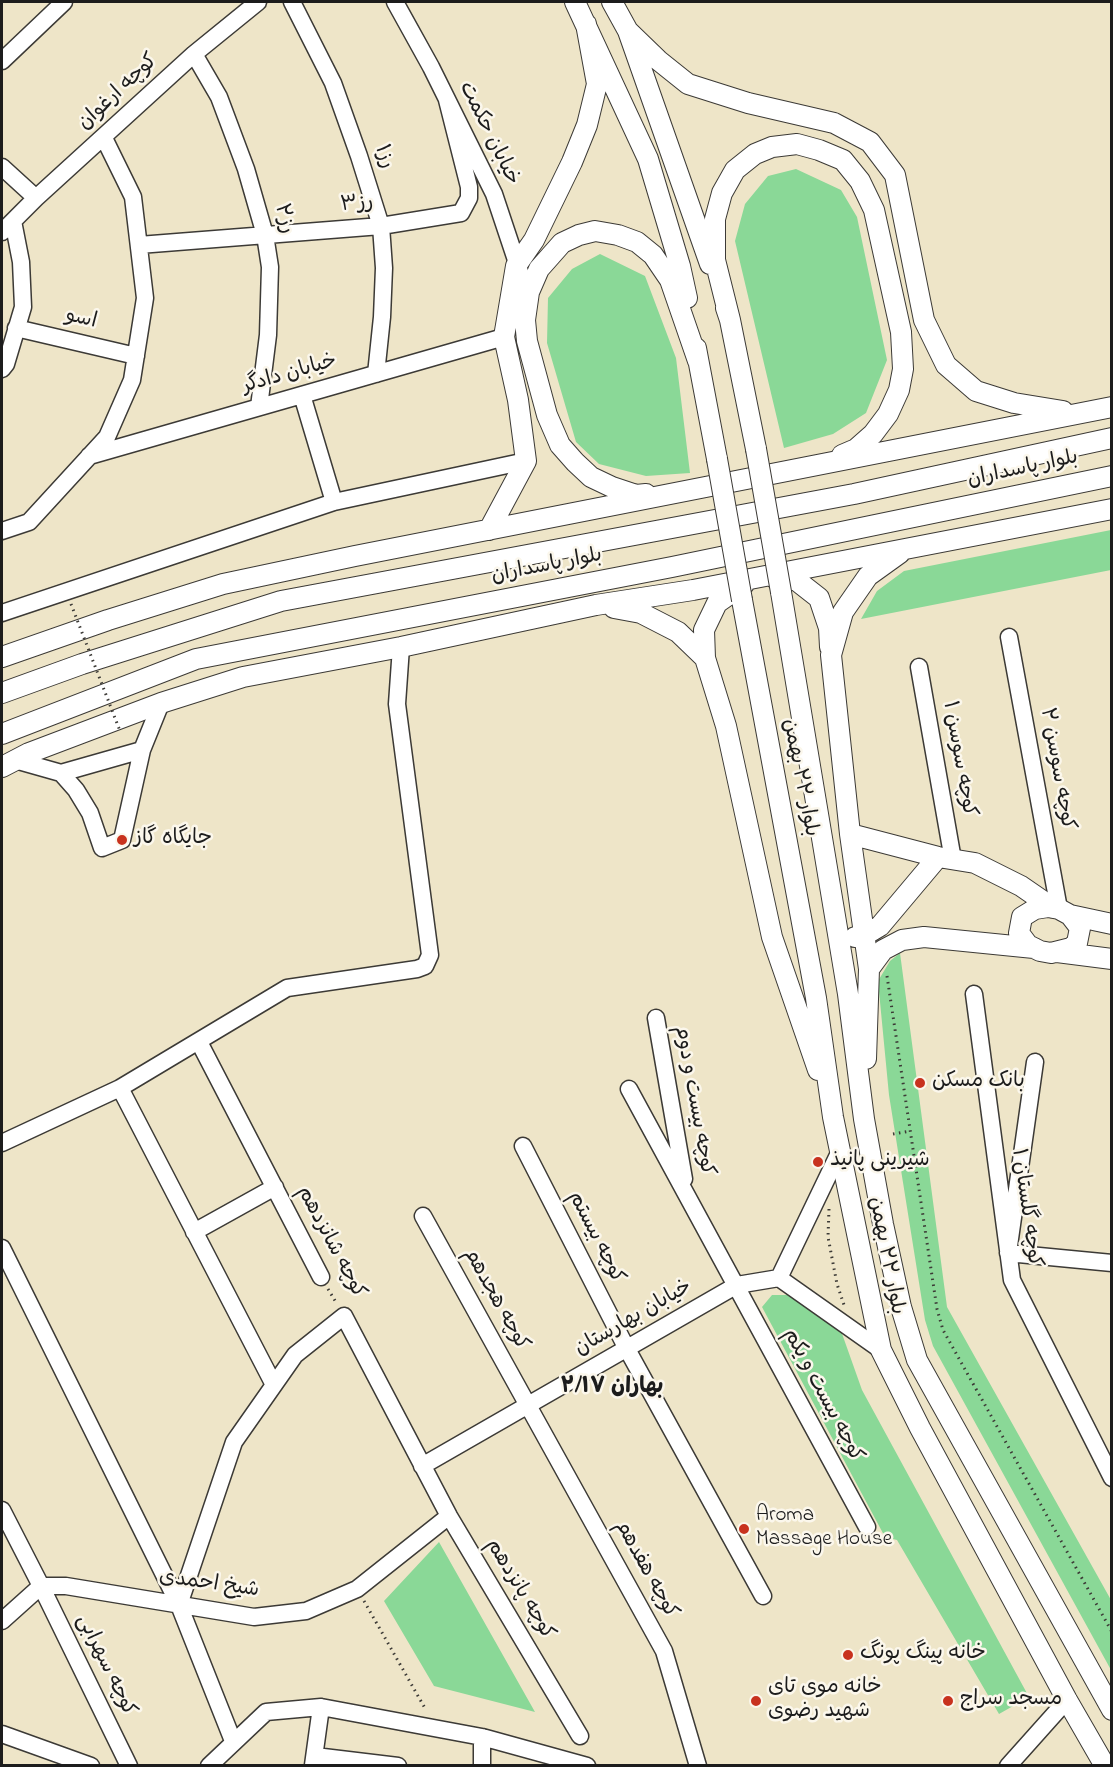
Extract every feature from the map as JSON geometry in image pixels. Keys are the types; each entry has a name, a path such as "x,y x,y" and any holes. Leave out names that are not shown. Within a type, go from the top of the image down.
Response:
{"main road":[{"path":"575,2 648,159 680,266 698,361"},
{"path":"612,2 628,31 730,320"},
{"path":"489,530 526,461 518,400 504,337 516,266 534,240 572,162 587,125 597,84 586,24"},
{"path":"628,31 658,60 688,84 748,103 834,123 870,142 895,175 924,320 946,365 976,391 1014,403 1077,413"},
{"path":"730,320 715,260 715,219 722,193 735,171 755,154 772,147 797,144 843,160 860,181 874,210 901,332 903,369 899,390 888,414 873,434 856,449 824,463"},
{"path":"675,493 636,495 612,487 591,477 560,445 548,415 527,341 525,320 529,292 539,269 562,243 579,235 595,231 618,235 637,242 653,255 670,280 698,361"},
{"name":"بلوار ۲۲ بهمن","path":"730,320 781,592 848,994 864,1119 897,1286 917,1360 1110,1705"},
{"name":"بلوار ۲۲ بهمن","path":"698,361 816,998 833,1117 880,1350 1067,1700 1105,1766"},
{"path":"2,657 223,584 1112,407"},
{"name":"بلوار پاسداران","path":"2,693 82,664 281,601 854,494 1112,438"},
{"name":"بلوار پاسداران","path":"2,734 196,659 672,567 1112,476"},
{"path":"8,763 161,703 243,677 401,647 596,605 693,590 1112,509"},
{"path":"831,655 843,612 868,576 906,549"},
{"path":"833,1117 772,937 726,726 705,658 704,630 717,603 741,585 767,578 796,580 819,598 829,628 850,834 866,935 877,967"},
{"path":"223,584 281,601"},
{"path":"596,605 641,613 678,632 705,658"},
{"path":"850,834 945,859 975,863 1021,886 1061,911 1080,928 1077,943 1071,948 1057,952"},
{"path":"836,929 851,938 866,935 880,926 945,859"},
{"path":"1034,948 1023,940 1019,933 1022,917 1035,909 1061,911 1112,924"},
{"path":"864,1119 877,967 884,950 902,940 924,937 1034,948 1045,952 1112,959"}],"street":[{"path":"2,61 64,2"},
{"name":"کوچه ارغوان","path":"7,227 194,54 258,2"},
{"name":"رز۱","path":"292,2 333,83 381,226 384,278 376,374"},
{"name":"خیابان حکمت","path":"394,2 431,67 494,194 516,266 529,292"},
{"name":"رز۲","path":"194,54 219,97 246,169 265,235 270,267 269,312 259,407"},
{"name":"رز۳","path":"139,245 381,226 461,213 469,198 469,187 447,100"},
{"path":"2,531 29,522 107,437 132,380 145,298 139,245 133,197 104,138"},
{"path":"2,167 36,198"},
{"path":"2,369 6,364 22,307 21,262 7,227"},
{"name":"اسو","path":"16,328 136,356"},
{"name":"خیابان دادگر","path":"89,457 504,337"},
{"path":"302,395 334,501"},
{"path":"2,613 334,501 526,461"},
{"name":"کوچه سوسن ۲","path":"1009,637 1061,911"},
{"path":"2,1143 120,1088 286,988 425,966 430,955 397,704 401,647"},
{"name":"کوچه سوسن ۱","path":"919,666 945,859"},
{"path":"61,773 76,790 90,813 102,848 122,840 142,750 161,703"},
{"path":"8,763 61,773 142,750"},
{"name":"کوچه گلستان ۱","path":"974,994 1012,1280 1112,1478"},
{"name":"کوچه بیست و دوم","path":"656,1018 686,1192"},
{"name":"کوچه شانزدهم","path":"199,1042 321,1277"},
{"path":"1035,1062 1008,1252 1112,1263"},
{"path":"120,1088 274,1385"},
{"name":"کوچه بیست و دوم","path":"629,1089 737,1286"},
{"name":"کوچه بیستم","path":"523,1146 627,1349 763,1596"},
{"path":"840,1151 779,1278 880,1350"},
{"path":"194,1232 275,1187"},
{"name":"کوچه هجدهم","path":"423,1216 528,1405"},
{"path":"2,1248 179,1605 233,1741"},
{"name":"خیابان بهارستان","path":"422,1466 737,1286 779,1278"},
{"name":"کوچه بیست و یکم","path":"737,1286 867,1527"},
{"path":"179,1605 234,1442 295,1355 344,1316"},
{"name":"کوچه شانزدهم","path":"344,1316 422,1466"},
{"name":"کوچه هفدهم","path":"528,1405 664,1651 698,1766"},
{"name":"کوچه پانزدهم","path":"422,1466 449,1516 580,1736"},
{"name":"کوچه سهرابی","path":"2,1510 9,1541 41,1586 129,1766"},
{"name":"شیخ احمدی","path":"41,1586 66,1586 254,1617 306,1611 357,1589 449,1516"},
{"path":"2,1621 41,1586"},
{"path":"1008,1766 1067,1700"},
{"path":"321,1707 314,1761 398,1766"},
{"path":"208,1766 266,1712 321,1707 482,1737 587,1766"},
{"path":"2,1734 91,1766"},
{"path":"482,1737 482,1766"}],"path":[{"path":"71,604 120,731"},
{"path":"877,967 910,1131 937,1309 943,1330 1112,1632"},
{"path":"893,1134 910,1131"},
{"path":"828,1202 830,1211 828,1236 837,1284 847,1313"},
{"name":"کوچه شانزدهم","path":"321,1277 344,1316"},
{"path":"357,1589 436,1729"}],"green space":[{"path":"796,169 841,190 857,217 887,360 866,413 833,434 784,448 735,241 745,204 768,176"},
{"path":"600,254 645,276 676,358 690,473 646,476 599,464 576,442 547,343 548,298 572,269"},
{"path":"1111,530 1111,570 861,619 877,591 904,571"},
{"path":"900,953 947,1307 1111,1600 1111,1670 933,1346 925,1320 889,1095 878,981 890,961"},
{"path":"772,1295 791,1295 840,1328 862,1390 1029,1697 999,1714 897,1540 885,1537 762,1307"},
{"path":"439,1542 535,1712 434,1686 384,1601"}],"place":[{"name":"جایگاه گاز","path":"122,840"},
{"name":"بانک مسکن","path":"920,1083"},
{"name":"شیرینی پانیذ","path":"818,1162"},
{"name":"Aroma Massage House","path":"744,1529"},
{"name":"خانه پینگ پونگ","path":"848,1655"},
{"name":"خانه موی تای شهید رضوی","path":"756,1701"},
{"name":"مسجد سراج","path":"948,1701"}],"district":[{"name":"۲/۱۷ بهاران","path":"612,1388"}]}
